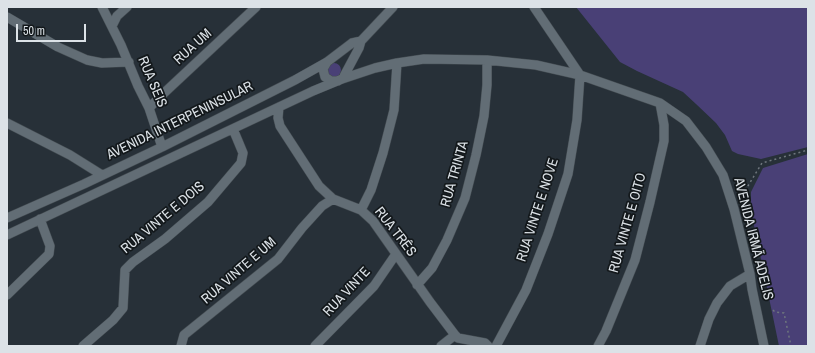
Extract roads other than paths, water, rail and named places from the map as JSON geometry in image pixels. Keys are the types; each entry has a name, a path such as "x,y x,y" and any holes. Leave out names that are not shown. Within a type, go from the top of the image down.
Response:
{"street":[{"name":"RUA SEIS","path":"102,7 149,108 162,147"},
{"path":"112,26 117,16 127,7"},
{"name":"RUA UM","path":"149,108 256,7"},
{"name":"AVENIDA INTERPENINSULAR","path":"7,218 162,147 295,80 328,61 352,43 361,40 393,7"},
{"path":"534,7 580,75"},
{"path":"7,17 58,47 87,60 102,63 128,62"},
{"name":"AVENIDA INTERPENINSULAR","path":"7,235 312,91 342,79 359,48 361,40"},
{"path":"337,59 343,63 346,70 342,79 331,81 325,77 323,69 328,61 337,59"},
{"name":"AVENIDA IRMÃ ADELIS","path":"342,79 375,68 424,59 487,60 536,65 580,75 660,103 686,121 706,147 723,175 734,209 750,274 764,346"},
{"name":"RUA TRINTA","path":"418,284 432,268 447,240 465,198 484,116 487,85 487,60"},
{"path":"361,210 371,190 383,153 394,110 397,63"},
{"name":"RUA VINTE E NOVE","path":"496,346 526,290 548,234 568,174 577,120 580,75"},
{"name":"RUA VINTE E OITO","path":"598,346 606,331 635,260 650,202 664,141 664,125 660,103"},
{"name":"RUA TRÊS","path":"279,107 278,118 280,126 319,186 333,199 361,210 373,221 445,324 455,335"},
{"path":"7,123 70,155 102,175"},
{"name":"RUA VINTE E DOIS","path":"83,346 114,320 123,308 125,270 194,214 226,182 241,163 243,153 233,129"},
{"name":"RUA VINTE E UM","path":"181,346 184,335 278,259 302,228 322,206 333,199"},
{"path":"7,295 49,254 50,246 40,219"},
{"name":"RUA VINTE","path":"315,346 374,286 396,254"},
{"path":"700,346 709,319 717,303 730,286 750,274"},
{"path":"441,346 455,335 458,338 485,343 488,346"}]}
